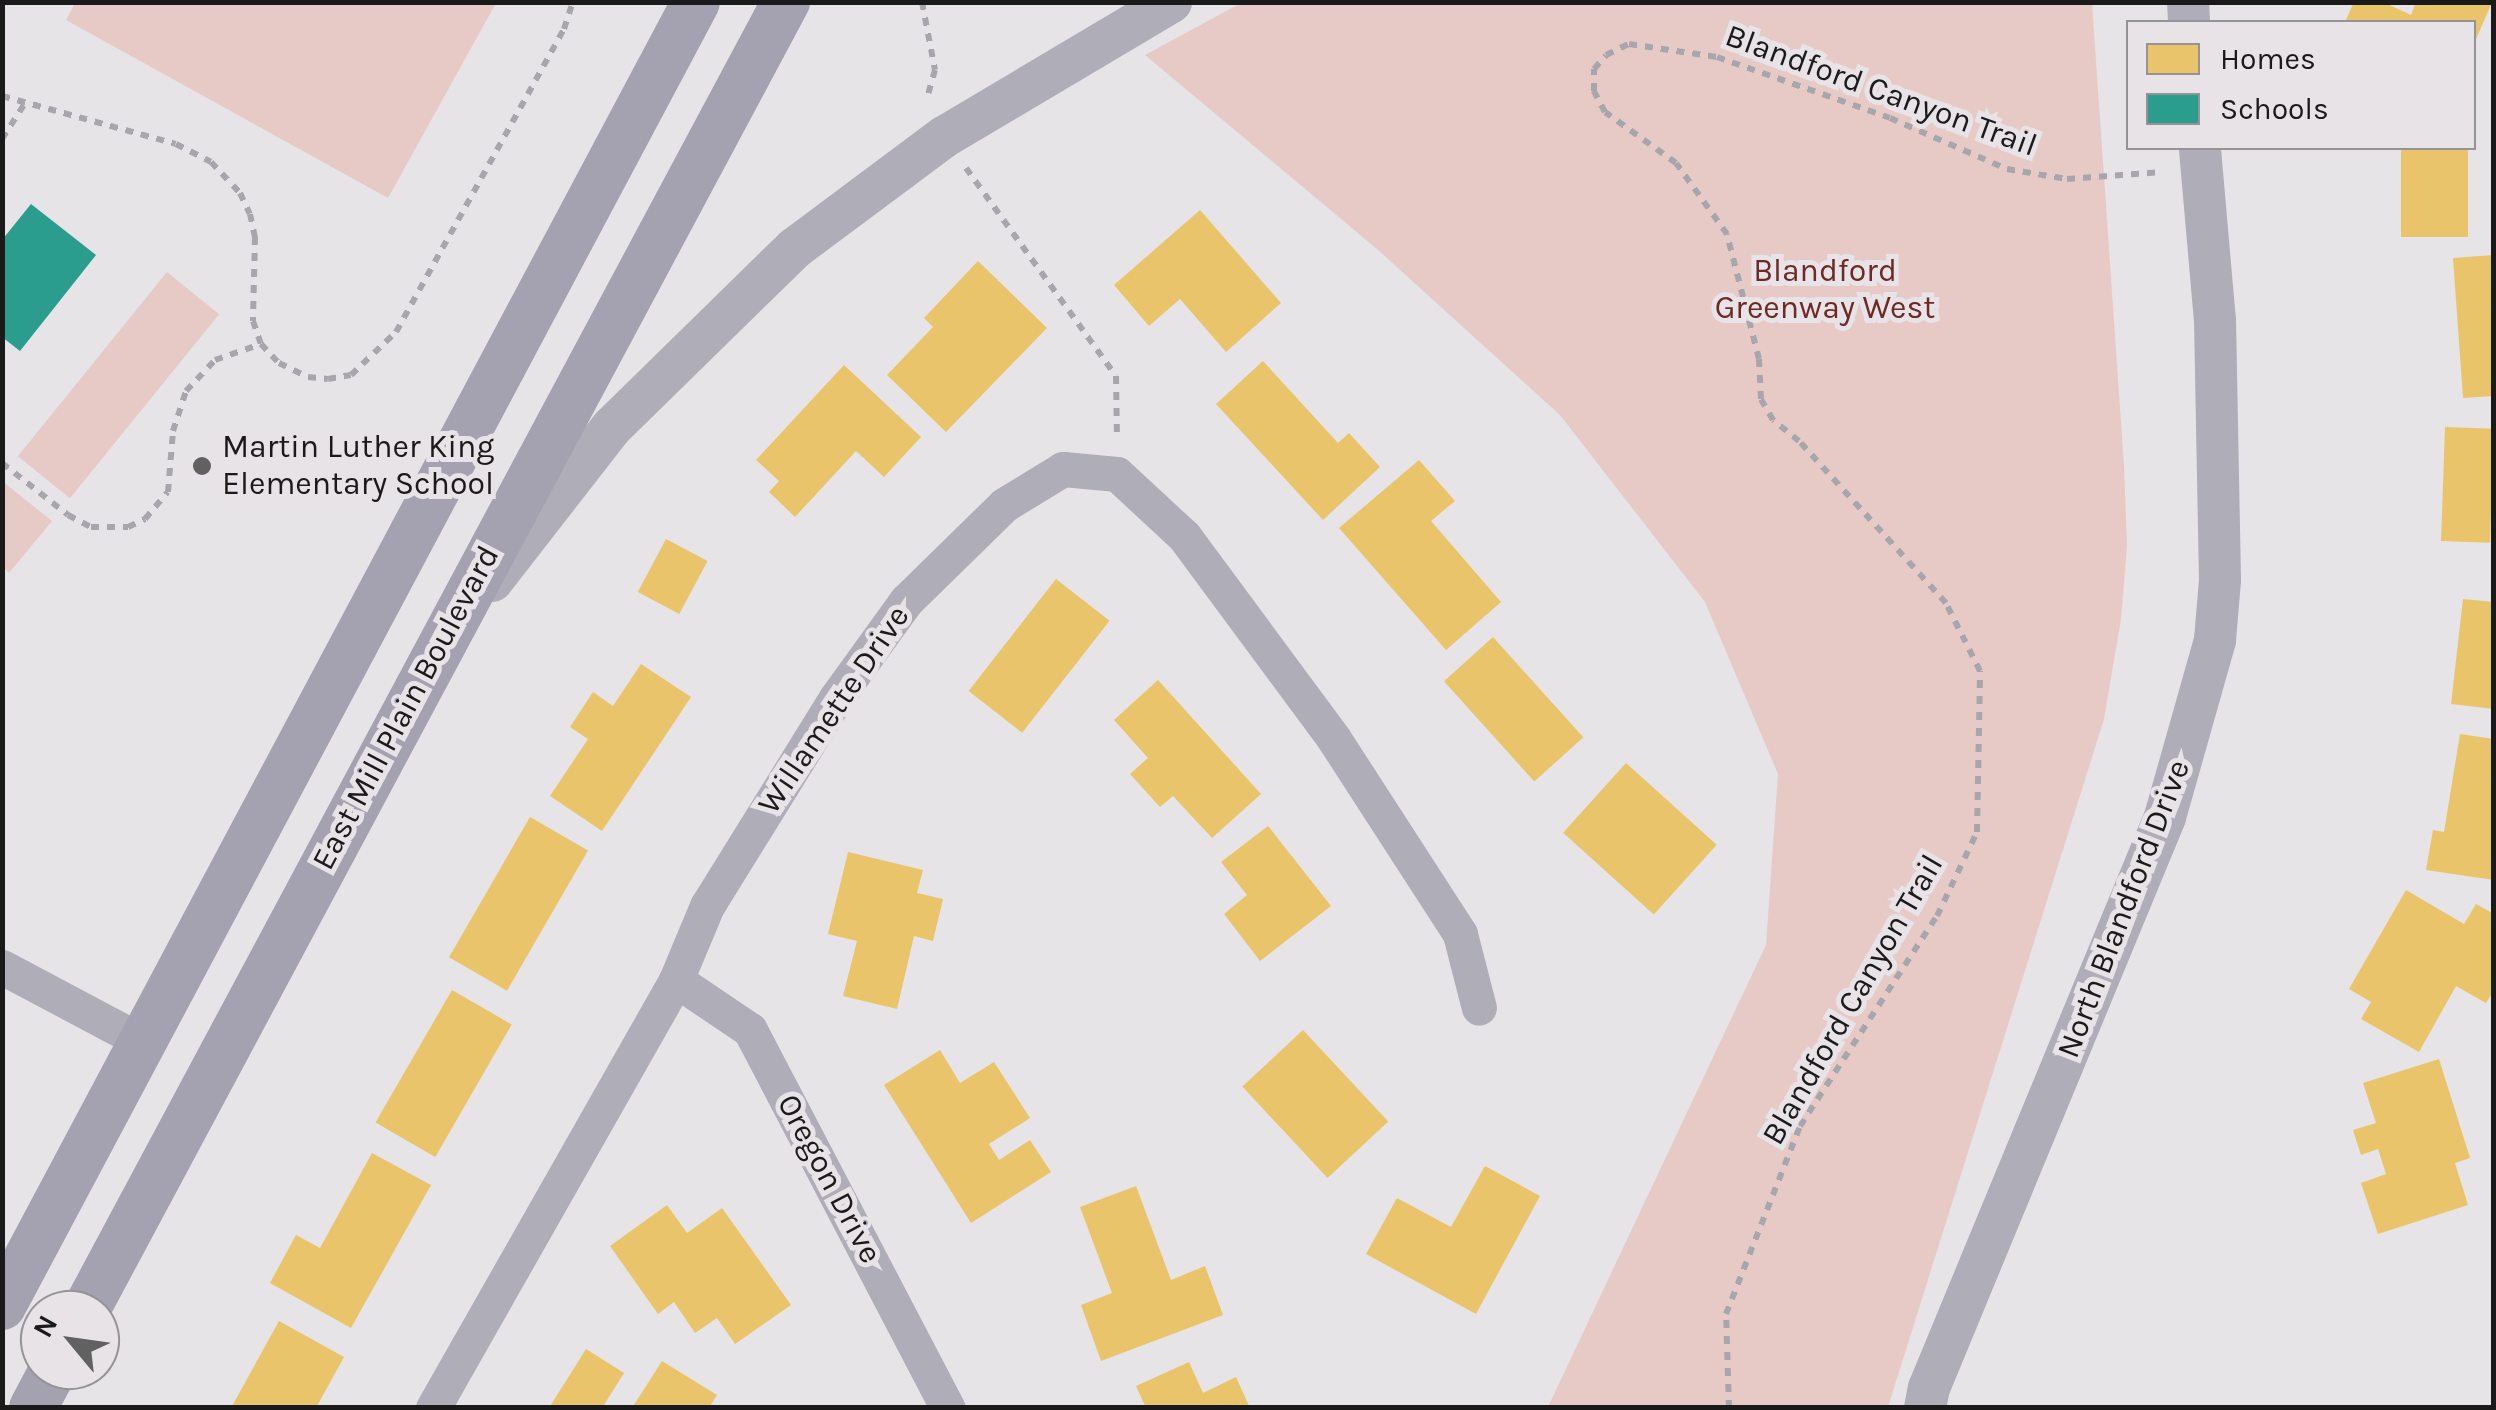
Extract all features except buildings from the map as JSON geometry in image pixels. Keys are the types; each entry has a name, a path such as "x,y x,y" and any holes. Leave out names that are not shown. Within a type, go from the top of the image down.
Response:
{"main road":[{"path":"2,1306 696,2"},
{"name":"East Mill Plain Boulevard","path":"97,1290 430,660 786,2"}],"street":[{"path":"430,660 612,427 795,248 944,137 1171,2"},
{"name":"North Blandford Drive","path":"1925,1408 1929,1388 2165,817 2215,640 2220,580 2219,439 2215,321 2201,159"},
{"name":"Willamette Drive","path":"433,1408 676,980 707,906 836,698 906,601 1004,505 1063,469 1117,474"},
{"path":"1117,474 1184,536 1334,739 1460,934 1480,1008"},
{"path":"2,966 144,1042"},
{"name":"Oregon Drive","path":"676,980 750,1030 948,1408"}],"path":[{"path":"2,96 176,144 226,174 240,192 255,236 252,321 261,344 279,363 308,377 328,379 351,375 396,332 564,29 574,2"},
{"path":"922,2 936,70 926,102 944,137 1116,376 1117,474"},
{"name":"Blandford Canyon Trail","path":"1729,1408 1726,1314 1800,1126 1937,916 1977,832 1980,671 1946,603 1799,441 1773,420 1761,399 1759,359 1727,234 1676,163 1605,112 1594,90 1594,70 1606,55 1629,44 1717,57 1890,118 2007,169 2066,179 2201,159"},
{"path":"2,139 24,103"},
{"path":"2,463 68,516 91,527 128,527 145,519 168,492 175,421 186,391 215,360 261,344"}],"green space":[{"path":"75,2 496,3 388,198 66,20"},
{"name":"Blandford Greenway West","path":"1243,2 2092,3 2124,466 2127,546 2121,619 2104,719 1888,1407 1548,1407 1766,945 1778,774 1705,602 1560,415 1377,249 1145,55"},
{"path":"167,272 219,314 70,498 18,456"},
{"path":"2,481 52,521 9,573 3,567"}],"place":[{"name":"Martin Luther King Elementary School","path":"202,466"}]}
